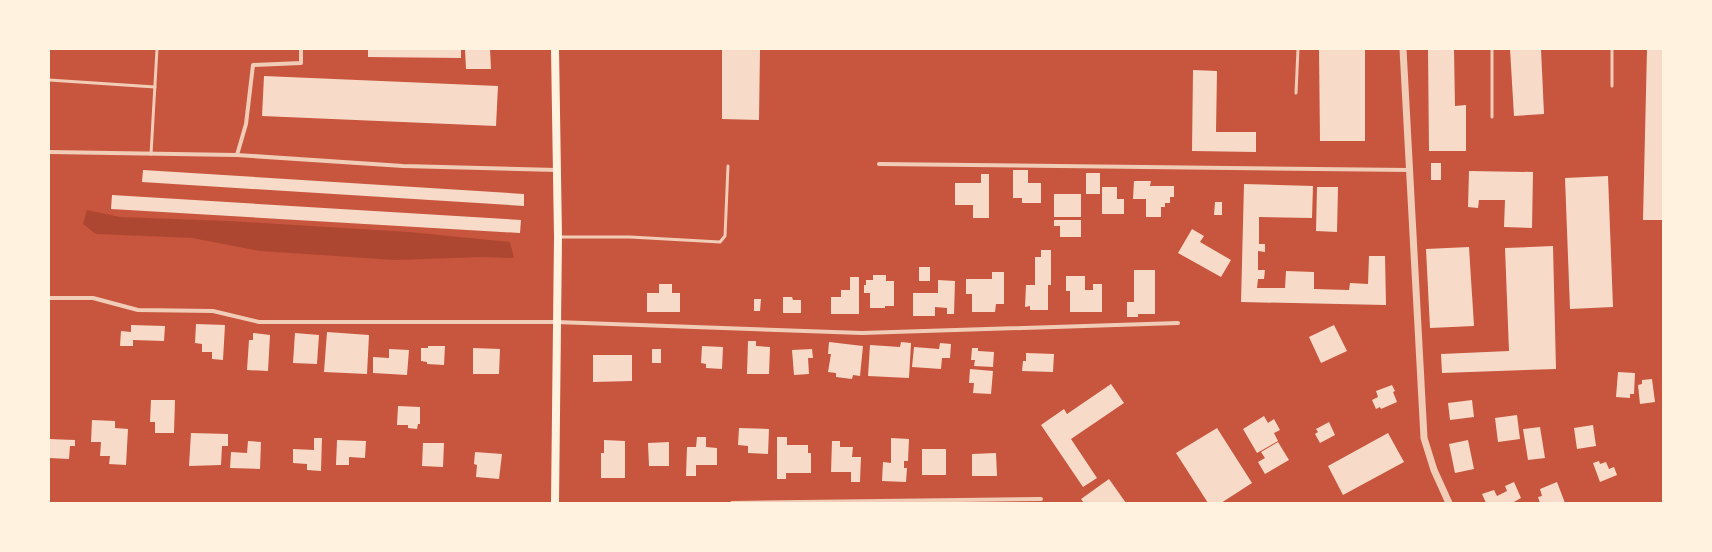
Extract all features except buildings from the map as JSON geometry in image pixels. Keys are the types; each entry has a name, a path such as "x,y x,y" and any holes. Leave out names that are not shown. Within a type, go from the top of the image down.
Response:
{"main road":[{"path":"555,49 558,237 555,503"}],"street":[{"path":"237,155 246,124 253,65 301,63 301,49"},
{"path":"1403,49 1424,438 1434,470 1449,503"},
{"path":"49,152 237,155 403,166 557,170"},
{"path":"879,164 1409,170"},
{"path":"49,298 93,298 138,310 212,311 258,322 556,322 862,333 1178,323"},
{"path":"732,503 1040,499"}],"lane":[{"path":"151,154 157,49"},
{"path":"1296,93 1298,49"},
{"path":"1492,49 1492,117"},
{"path":"1612,49 1612,86"},
{"path":"49,80 155,87"},
{"path":"558,237 630,237 720,242 725,236 728,166"}],"shaded area":[{"path":"87,210 120,217 228,221 409,232 510,242 514,258 482,257 395,260 260,251 192,238 96,234 83,224"}]}
